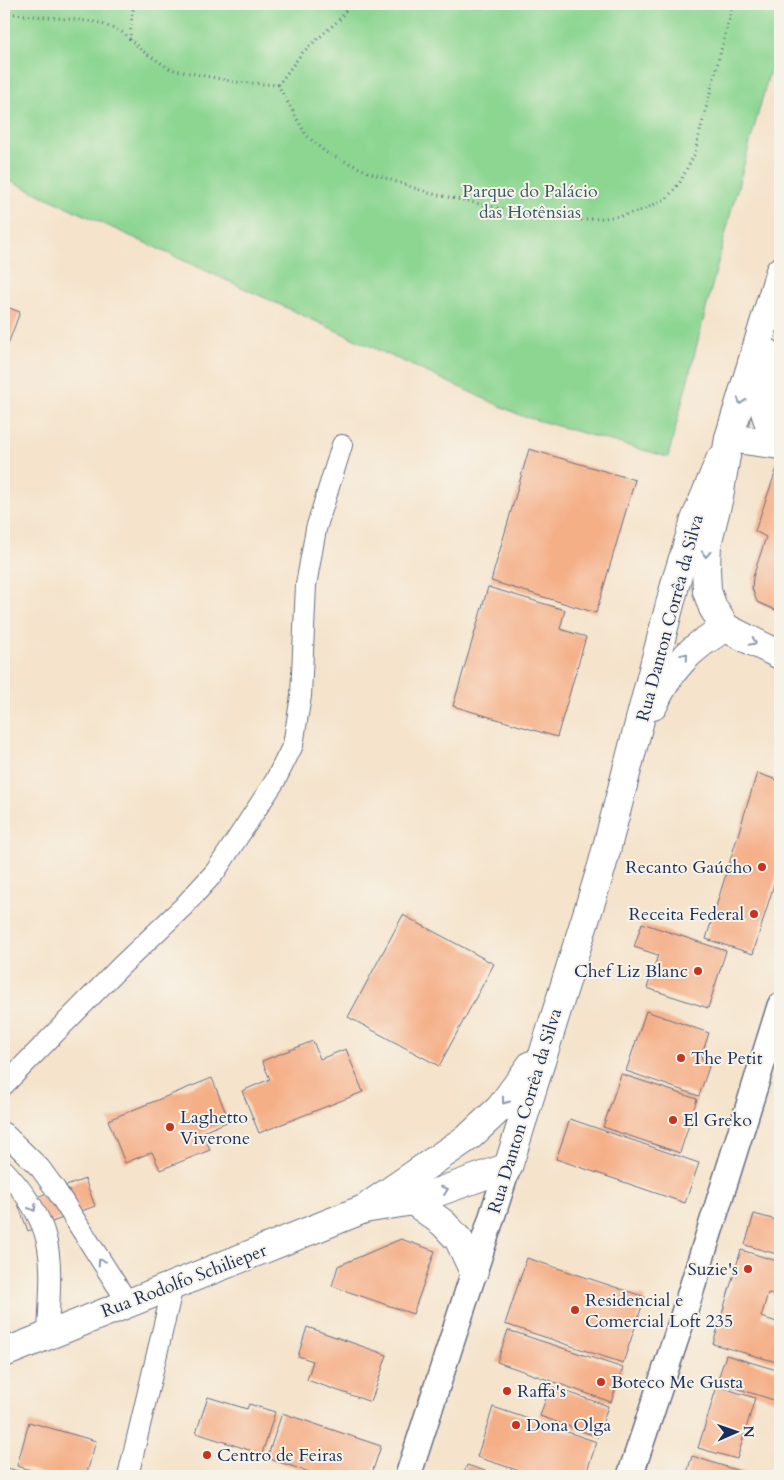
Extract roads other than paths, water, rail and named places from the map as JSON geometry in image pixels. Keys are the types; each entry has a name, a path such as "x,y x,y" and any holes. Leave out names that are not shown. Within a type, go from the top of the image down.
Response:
{"main road":[{"path":"780,271 730,438 719,497 707,544 706,569 707,591 713,608 726,628 780,655"},
{"path":"780,277 767,360 764,398 764,412 770,427 780,435"},
{"path":"730,438 780,445"},
{"name":"Rua Danton Corrêa da Silva","path":"508,1166 602,866 636,744 656,652 689,537 730,438"},
{"name":"Rua Danton Corrêa da Silva","path":"636,744 660,689 689,651 708,637 726,628"},
{"name":"Rua Rodolfo Schilieper","path":"4,1353 364,1209 470,1136 500,1108 544,1048"},
{"name":"Rua Rodolfo Schilieper","path":"364,1209 413,1201 480,1178 508,1166"},
{"path":"413,1201 443,1223 459,1240 474,1272"}],"street":[{"path":"4,1085 122,965 183,907 215,872 275,781 292,746 301,696 306,585 316,529 342,445"},
{"path":"630,1476 679,1329 780,1006"},
{"path":"4,1133 46,1175 128,1302"},
{"name":"Rua Danton Corrêa da Silva","path":"408,1476 508,1166"},
{"path":"4,1170 32,1205 44,1229 50,1255 48,1334"},
{"path":"128,1476 173,1286"}],"place":[{"name":"Recanto Gaúcho","path":"762,867"},
{"name":"Receita Federal","path":"754,914"},
{"name":"Chef Liz Blanc","path":"698,971"},
{"name":"The Petit","path":"681,1058"},
{"name":"El Greko","path":"673,1120"},
{"name":"Laghetto Viverone","path":"170,1127"},
{"name":"Suzie's","path":"748,1269"},
{"name":"Residencial e Comercial Loft 235","path":"575,1310"},
{"name":"Boteco Me Gusta","path":"601,1382"},
{"name":"Raffa's","path":"507,1391"},
{"name":"Dona Olga","path":"516,1425"},
{"name":"Centro de Feiras","path":"207,1455"}],"park label":[{"name":"Parque do Palácio das Hotênsias","path":"530,201"}]}
